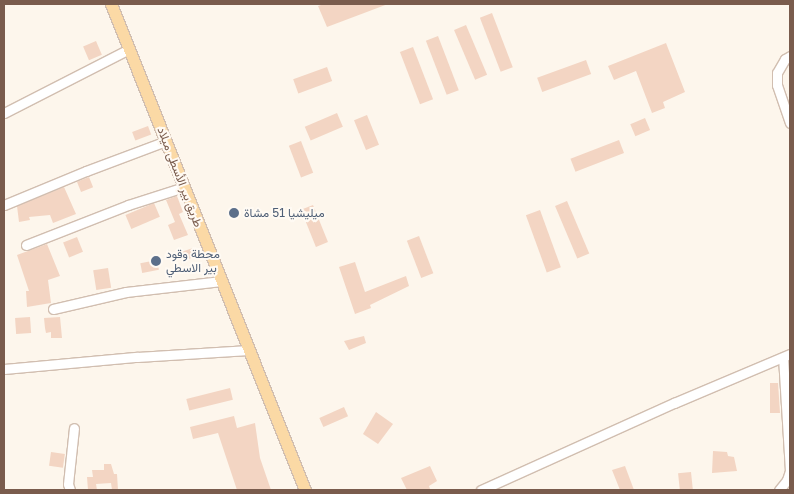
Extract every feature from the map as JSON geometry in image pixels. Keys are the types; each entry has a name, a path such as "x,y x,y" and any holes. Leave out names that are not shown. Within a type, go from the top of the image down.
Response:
{"main road":[{"name":"طريق بير الأسطى ميلاد","path":"111,4 305,490"}],"street":[{"path":"4,113 129,49"},
{"path":"790,56 785,59 777,73 777,85 790,123"},
{"path":"4,205 86,170 166,141"},
{"path":"26,245 128,205 184,186"},
{"path":"53,309 126,292 222,280"},
{"path":"4,369 136,357 248,350"},
{"path":"481,490 665,407 787,356 790,471 787,480 778,490"},
{"path":"70,490 68,484 74,428"}],"building":[{"path":"324,4 388,4 327,27 318,6"},
{"path":"492,13 513,67 501,72 480,18"},
{"path":"466,25 487,75 475,80 454,30"},
{"path":"438,36 459,90 447,95 426,41"},
{"path":"96,41 102,55 89,60 83,46"},
{"path":"666,43 685,92 663,102 665,108 652,113 636,71 614,80 608,66"},
{"path":"413,47 433,99 420,104 400,52"},
{"path":"586,60 591,74 542,92 537,78"},
{"path":"327,67 332,81 298,93 293,79"},
{"path":"337,113 343,127 311,140 305,127"},
{"path":"367,115 379,145 366,150 354,120"},
{"path":"645,118 650,130 635,136 630,124"},
{"path":"148,126 151,134 135,140 132,132"},
{"path":"619,140 624,153 575,172 570,159"},
{"path":"301,141 313,173 301,177 289,146"},
{"path":"89,177 93,187 81,192 77,182"},
{"path":"64,187 76,214 53,223 50,215 29,217 30,220 19,222 17,206"},
{"path":"177,196 183,212 179,214 188,235 174,240 168,225 175,222 166,200"},
{"path":"567,201 589,253 577,259 555,206"},
{"path":"154,203 160,217 131,229 125,215"},
{"path":"313,205 328,242 316,247 301,210"},
{"path":"540,210 561,267 547,272 526,215"},
{"path":"419,236 433,273 421,278 407,241"},
{"path":"77,237 83,252 69,257 63,243"},
{"path":"47,244 60,276 48,280 51,303 27,307 26,291 29,291 17,255"},
{"path":"193,248 196,257 182,261 179,253"},
{"path":"157,260 159,270 142,273 140,263"},
{"path":"355,262 365,292 406,276 409,286 370,305 371,308 355,314 339,267"},
{"path":"108,268 111,288 96,290 93,270"},
{"path":"30,317 31,333 16,334 15,318"},
{"path":"60,317 62,338 51,338 51,332 46,333 44,318"},
{"path":"364,336 366,343 349,350 344,341"},
{"path":"770,383 778,383 780,413 770,413"},
{"path":"230,388 233,400 189,411 186,399"},
{"path":"344,407 348,416 323,427 319,418"},
{"path":"376,412 393,424 378,444 363,434"},
{"path":"234,416 237,428 255,423 260,458 271,490 237,490 218,433 193,439 190,427"},
{"path":"713,451 727,452 728,456 734,457 737,471 712,473"},
{"path":"51,452 65,454 63,468 49,466"},
{"path":"104,464 111,464 114,474 117,474 118,490 112,490 111,483 96,484 97,490 88,490 87,477 93,477 92,470 104,470"},
{"path":"430,466 437,481 429,486 430,489 407,490 401,478"},
{"path":"625,466 634,490 620,490 612,470"},
{"path":"691,472 693,490 680,490 678,473"}],"place":[{"name":"ميليشيا 51 مشاة","path":"234,213"},
{"name":"محطة وقود بير الاسطي","path":"156,261"}]}
